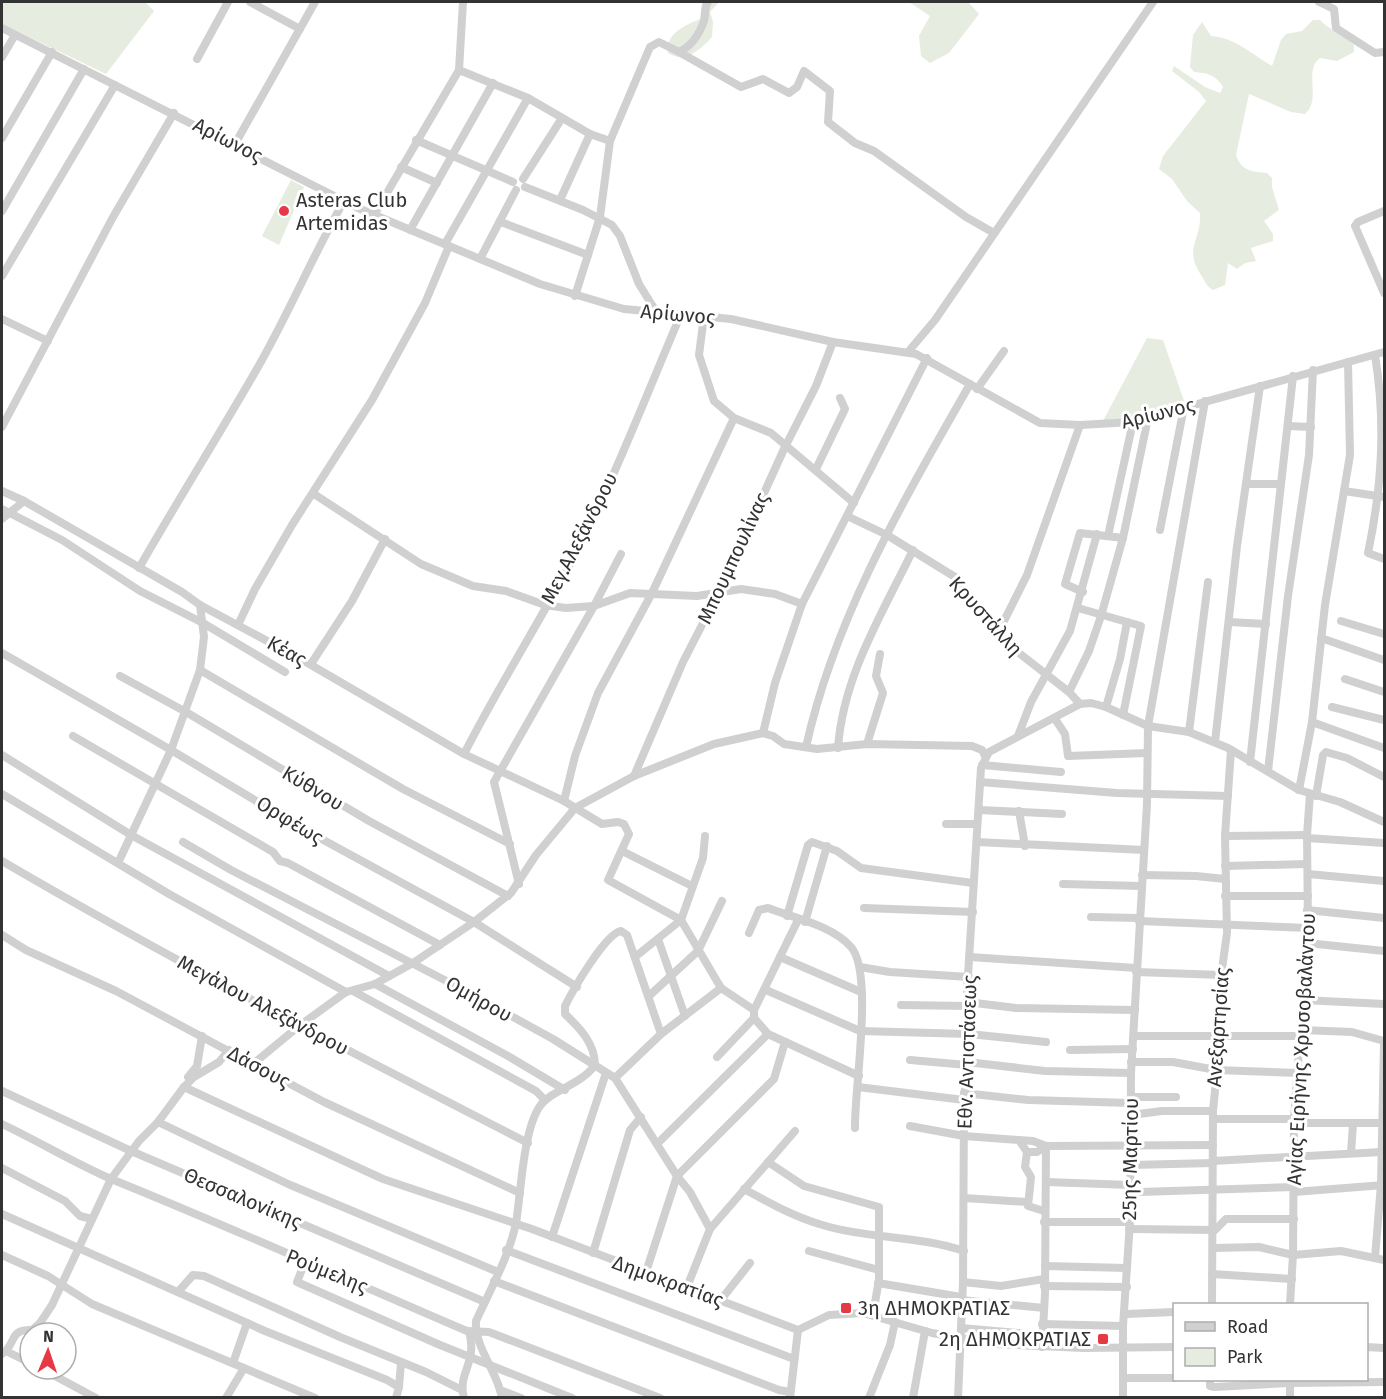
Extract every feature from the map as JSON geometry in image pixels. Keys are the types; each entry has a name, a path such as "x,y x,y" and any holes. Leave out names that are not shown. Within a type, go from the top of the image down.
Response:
{"street":[{"path":"197,59 228,2"},
{"path":"250,2 300,29"},
{"path":"235,144 315,2"},
{"path":"374,215 459,70 463,2"},
{"path":"679,52 694,43 704,21 708,2"},
{"path":"908,352 935,320 1153,2"},
{"path":"1319,2 1334,9 1336,28 1375,53 1384,52"},
{"name":"Αρίωνος","path":"2,28 344,201 574,296 624,309 740,321 833,342 908,352 927,358 1040,423 1080,425 1133,422 1384,352"},
{"path":"2,57 15,35"},
{"path":"574,296 600,218 610,141 653,44 659,42 744,87 763,79 783,92 789,93 797,87 804,71 830,91 828,122 855,143 874,151 966,217 994,233"},
{"path":"2,138 52,52"},
{"path":"2,211 84,69"},
{"path":"459,70 528,98 590,134 610,141"},
{"path":"410,230 492,83"},
{"path":"2,276 115,85"},
{"path":"238,625 255,589 292,525 315,494 366,410 425,303 447,245 528,98"},
{"path":"2,427 113,217 174,113"},
{"path":"416,140 514,186 524,183 562,118"},
{"path":"560,200 590,134"},
{"path":"401,168 437,183"},
{"path":"480,259 501,222 517,178 612,225 620,236 635,277 657,313"},
{"path":"139,568 258,366 313,256 344,201"},
{"path":"1384,211 1358,222 1355,226 1384,293"},
{"path":"501,222 588,255"},
{"name":"Μεγ.Αλεξάνδρου","path":"464,754 570,564 638,419 681,314"},
{"path":"705,316 698,348 705,380 714,401 734,418 771,433 854,503"},
{"path":"2,319 48,341"},
{"name":"Μπουμπουλίνας","path":"634,776 683,662 720,590 785,447 816,386 833,342"},
{"path":"806,747 837,639 887,535 974,386 1004,351"},
{"path":"1375,355 1383,391 1384,440 1382,496 1368,553 1384,559"},
{"path":"763,733 776,683 802,604 927,358"},
{"path":"1299,790 1312,722 1321,638 1350,455 1348,362"},
{"path":"1268,771 1288,596 1311,427 1313,370"},
{"path":"1250,762 1293,376"},
{"path":"1215,742 1260,386"},
{"path":"816,470 845,409 840,398"},
{"name":"25ης Μαρτίου","path":"1123,1398 1123,1326 1126,1314 1131,1185 1131,1062 1135,1036 1136,970 1147,795 1148,726 1205,401"},
{"path":"1160,530 1184,407"},
{"path":"564,801 575,756 598,693 612,663 652,593 734,418"},
{"path":"1069,692 1089,651 1101,616 1122,538 1148,418"},
{"path":"1108,536 1133,422"},
{"path":"998,633 1027,575 1080,425"},
{"path":"1288,426 1311,427"},
{"path":"1246,484 1281,484"},
{"name":"Κέας","path":"2,491 24,501 200,605 311,664 464,754 564,801 602,824 618,822 624,824 629,834 622,851"},
{"path":"1344,491 1382,496"},
{"path":"315,494 385,539 400,552 449,577 473,586 506,591 546,605 566,608 594,606 630,593 697,596 720,590 759,591 802,604"},
{"path":"2,519 24,501"},
{"path":"2,508 62,540 140,591 203,623 285,672"},
{"name":"Κρυστάλλη","path":"847,516 887,535 955,577 1006,643 1069,692 1080,704"},
{"path":"1375,520 1384,523"},
{"path":"1083,592 1068,587 1066,582 1080,533 1122,538"},
{"path":"1018,736 1020,724 1070,632 1083,592 1097,534"},
{"path":"311,664 352,601 385,539"},
{"path":"838,748 847,700 867,640 913,550"},
{"path":"519,884 494,787 499,772 594,606 621,554"},
{"path":"1189,732 1208,582"},
{"path":"118,862 171,750 200,670 204,647 200,605"},
{"path":"1078,608 1101,616 1139,624 1141,628 1123,716"},
{"path":"1341,621 1384,634"},
{"path":"1106,707 1120,659 1127,622"},
{"path":"1229,622 1266,624"},
{"path":"1321,638 1384,660"},
{"name":"Ορφέως","path":"2,653 305,830 474,922 577,987"},
{"path":"867,744 883,693 876,676 880,654"},
{"path":"200,670 403,789 510,844"},
{"name":"Κύθνου","path":"120,676 186,712 369,821 508,896"},
{"path":"1345,679 1384,692"},
{"path":"253,1064 299,1026 350,992 375,984 413,963 508,896 519,884 536,855 574,807 634,776 714,744 763,733 773,736 784,744 806,747 838,748 867,744 972,746 982,750 985,756 1080,704 1091,703 1106,707 1148,726 1189,732 1215,742 1299,790 1340,802 1384,822"},
{"path":"1332,707 1384,720"},
{"path":"1055,718 1065,734 1068,756 1147,753"},
{"path":"1312,722 1384,748"},
{"path":"73,736 273,852 280,861 288,863 440,945"},
{"name":"Ανεξαρτησίας","path":"1212,1303 1215,1230 1213,1115 1227,926 1225,836 1231,750"},
{"name":"Αγίας Ειρήνης Χρυσοβαλάντου","path":"1290,1303 1293,1255 1294,1121 1308,928 1306,836 1313,795 1323,755 1326,752 1384,777"},
{"path":"2,756 131,835 389,976"},
{"name":"Εθν. Αντιστάσεως","path":"958,1398 964,1251 964,1096 969,1034 967,1004 980,782 985,756"},
{"path":"982,765 1061,772"},
{"path":"980,782 1147,795 1228,796"},
{"path":"2,794 236,933 536,1091 545,1100"},
{"path":"979,810 1062,814"},
{"path":"1019,811 1025,846"},
{"path":"946,824 977,824"},
{"path":"635,957 681,920 703,858 705,836"},
{"path":"1225,836 1306,836 1384,843"},
{"name":"Ομήρου","path":"183,842 553,1039 615,1078 677,1176 690,1192 710,1229"},
{"path":"787,916 808,847 812,842 827,846 861,868 973,883"},
{"path":"977,842 1144,850"},
{"path":"717,1057 754,1014 780,957 802,921 827,846"},
{"path":"692,886 622,851 608,877 612,882 681,920 721,988 754,1014 768,1034 859,1076"},
{"name":"Μεγάλου Αλεξάνδρου","path":"2,861 91,913 299,1026 528,1143"},
{"path":"1225,866 1307,864"},
{"path":"1308,874 1384,881"},
{"path":"1142,875 1225,879"},
{"path":"1063,884 1142,886"},
{"path":"1225,896 1308,896"},
{"path":"649,996 698,951 722,900"},
{"path":"749,933 761,908 768,908 802,921 845,942 856,956 860,967 861,993 855,1128"},
{"path":"864,909 973,912"},
{"path":"1307,910 1384,918"},
{"path":"1090,917 1227,926 1265,927 1271,925 1308,928"},
{"path":"178,1292 187,1279 198,1274 401,1362 463,1394 472,1358 473,1331 476,1321 507,1250 515,1224 528,1143 536,1113 545,1100 565,1090 586,1075 595,1065 593,1050 578,1026 565,1014 565,1006 600,949 615,932 621,931 627,935 661,1034"},
{"name":"Δάσους","path":"2,935 26,950 116,991 324,1102 520,1193"},
{"path":"658,939 685,1016"},
{"path":"1307,943 1384,951"},
{"path":"780,957 861,993"},
{"path":"970,957 1222,975"},
{"path":"860,967 890,972 969,977"},
{"path":"375,984 508,1056 565,1090"},
{"path":"615,1078 661,1034 721,988"},
{"path":"765,990 860,1031 969,1034 1046,1042"},
{"path":"1303,1000 1384,1004"},
{"path":"901,1005 967,1004 1016,1008 1135,1010"},
{"path":"1135,1036 1352,1032 1384,1042 1382,1227 1375,1258"},
{"path":"658,1143 768,1034"},
{"path":"18,1358 4,1352 15,1334 22,1330 32,1330 40,1323 111,1179 131,1151 158,1122 197,1066 201,1036"},
{"path":"646,1272 677,1176 774,1079 784,1042"},
{"path":"1070,1050 1133,1049"},
{"path":"184,1087 194,1077 219,1062 229,1050"},
{"path":"910,1060 1045,1071 1131,1073"},
{"path":"1131,1062 1173,1062 1216,1070 1298,1073"},
{"path":"552,1237 606,1073"},
{"name":"Δημοκρατίας","path":"184,1087 384,1179 552,1237 798,1330"},
{"path":"858,1087 1028,1100 1132,1100 1176,1097"},
{"name":"Θεσσαλονίκης","path":"2,1091 131,1151 484,1302"},
{"path":"1131,1114 1162,1111 1353,1124 1382,1129"},
{"path":"593,1253 632,1125 641,1117"},
{"path":"158,1122 288,1184 412,1238 498,1272"},
{"name":"Ρούμελης","path":"2,1124 111,1179 133,1185 305,1262 473,1331 489,1332 660,1398"},
{"path":"1351,1153 1353,1124"},
{"path":"910,1126 964,1137 1033,1141 1046,1146 1213,1145"},
{"path":"687,1287 710,1229 795,1131"},
{"path":"1019,1140 1027,1152 1025,1167 1030,1177 1027,1202 1030,1208 1044,1211"},
{"path":"1027,1152 1036,1152 1046,1146"},
{"path":"1041,1347 1044,1308 1046,1146"},
{"path":"1131,1165 1294,1158 1351,1153 1383,1157"},
{"path":"768,1162 804,1186 872,1204 879,1208 877,1234 879,1270 873,1315"},
{"path":"2,1168 65,1201 80,1216 92,1219"},
{"path":"1046,1182 1131,1185"},
{"path":"1140,1192 1213,1192 1222,1189 1294,1190 1383,1185"},
{"path":"744,1189 788,1213 820,1225 915,1239 964,1251"},
{"path":"964,1198 1027,1202"},
{"path":"2,1214 247,1323 399,1387"},
{"path":"1044,1222 1215,1230 1226,1218"},
{"path":"1214,1219 1293,1219"},
{"path":"1213,1248 1259,1247 1293,1255 1341,1251 1384,1260"},
{"path":"507,1250 794,1359"},
{"path":"809,1251 879,1270"},
{"path":"2,1255 61,1284 92,1304 315,1398"},
{"path":"305,1262 297,1282 492,1367 572,1398"},
{"path":"720,1301 750,1263"},
{"path":"1045,1266 1127,1268"},
{"path":"1212,1274 1292,1279"},
{"path":"494,1281 790,1395 798,1330 829,1315 846,1313 873,1315 961,1339 1041,1347 1173,1347"},
{"path":"963,1282 1012,1286 1044,1282 1127,1287"},
{"path":"878,1283 961,1298 1044,1308"},
{"path":"1126,1314 1173,1312"},
{"path":"869,1398 890,1345 895,1322"},
{"path":"233,1363 247,1323"},
{"path":"1042,1324 1123,1326"},
{"path":"961,1328 1042,1335"},
{"path":"913,1398 925,1330"},
{"path":"473,1331 492,1367 501,1394 521,1398"},
{"path":"1368,1347 1384,1348"},
{"path":"396,1398 401,1362"},
{"path":"226,1398 244,1368"},
{"path":"1123,1378 1173,1378"},
{"path":"64,1381 96,1398"},
{"path":"1289,1381 1290,1398"},
{"path":"1210,1383 1384,1382"}],"green space":[{"path":"2,2 145,2 154,11 106,74 2,24"},
{"path":"702,2 719,2 710,12 713,22 712,37 692,54 680,57 668,53 668,46 673,35 682,27 700,19"},
{"path":"909,2 968,2 979,14 949,53 930,63 921,56 919,36 930,16"},
{"path":"1313,20 1320,20 1350,41 1354,45 1354,52 1337,61 1320,58 1315,63 1312,77 1312,101 1305,114 1291,112 1249,94 1236,155 1244,167 1252,171 1267,173 1272,178 1272,187 1279,210 1264,221 1273,234 1273,241 1251,248 1256,261 1245,263 1237,269 1228,263 1225,285 1213,290 1205,281 1194,257 1193,250 1200,213 1187,201 1172,179 1159,169 1163,156 1206,101 1199,92 1172,71 1174,66 1205,87 1220,93 1223,87 1214,77 1194,72 1190,67 1193,35 1202,22 1211,36 1235,43 1272,66 1281,40 1286,34 1302,31"},
{"name":"Asteras Club Artemidas","path":"291,180 304,187 279,245 262,236"},
{"path":"1147,338 1163,340 1184,401 1142,416 1103,421"}],"place":[{"name":"Asteras Club Artemidas","path":"284,211"},
{"name":"3η ΔΗΜΟΚΡΑΤΙΑΣ","path":"846,1308"},
{"name":"2η ΔΗΜΟΚΡΑΤΙΑΣ","path":"1103,1339"}]}
